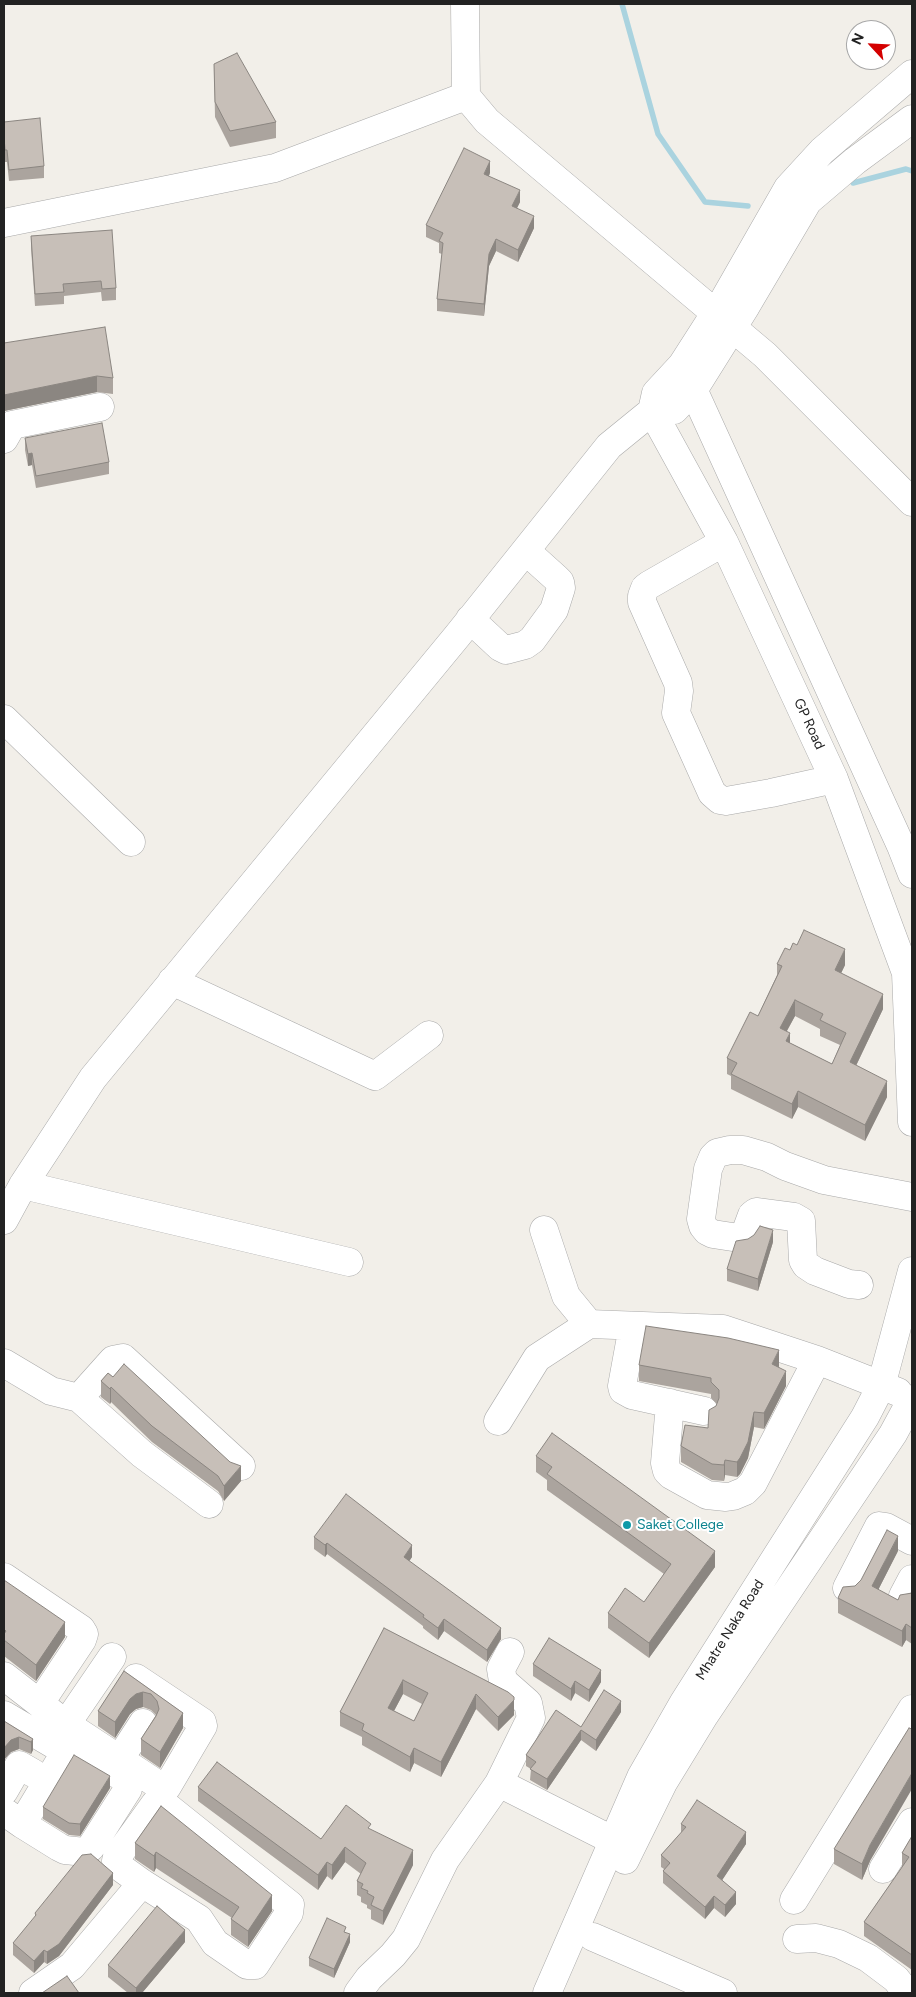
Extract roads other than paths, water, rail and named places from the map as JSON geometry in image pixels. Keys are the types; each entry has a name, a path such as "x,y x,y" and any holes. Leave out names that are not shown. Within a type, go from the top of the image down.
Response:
{"street":[{"path":"464,4 466,96 487,121 765,354 912,502"},
{"path":"724,321 788,188 822,151 912,74"},
{"path":"4,223 275,168 466,96"},
{"path":"350,1262 10,1204 93,1078 232,911 609,446 652,412 656,393 688,377 724,321 808,201 856,161 912,119"},
{"path":"688,377 902,846 912,874"},
{"path":"4,439 12,425 100,407"},
{"name":"GP Road","path":"652,412 724,542 834,779 906,973 911,1055"},
{"path":"724,542 649,585 645,588 642,596 642,602 678,683 679,691 676,713 712,793 720,800 726,801 834,779"},
{"path":"470,619 500,647 506,650 525,645 532,640 554,610 561,588 556,578 526,550"},
{"path":"4,719 131,842"},
{"path":"172,982 375,1076 429,1035"},
{"path":"911,1055 912,1122"},
{"path":"859,1285 849,1284 815,1271 806,1265 803,1260 801,1221 794,1217 756,1212 752,1215 745,1234 739,1238 713,1234 707,1231 702,1226 701,1219 708,1169 713,1157 717,1153 743,1150 767,1157 785,1166 824,1180 912,1197"},
{"path":"544,1230 566,1296 589,1324"},
{"name":"Mhatre Naka Road","path":"547,1993 622,1844 663,1783 694,1709 865,1417 881,1386 912,1270"},
{"path":"498,1421 538,1358 589,1324 723,1329 817,1360 912,1398"},
{"path":"633,1326 622,1386 623,1390 632,1396 704,1410"},
{"path":"79,1398 113,1360 123,1358 241,1466"},
{"path":"670,1403 665,1463 667,1472 707,1495 733,1496 745,1491 752,1483 817,1360"},
{"path":"4,1363 51,1391 79,1398 142,1454 209,1504"},
{"name":"Mhatre Naka Road","path":"694,1709 833,1525 893,1434 912,1398"},
{"path":"833,1525 869,1544"},
{"path":"847,1588 876,1530 882,1526 912,1541"},
{"path":"4,1577 81,1629 84,1634 82,1640 40,1703"},
{"path":"358,1993 369,1978 394,1955 406,1939 445,1860 499,1783 531,1718 528,1703 503,1681 501,1669 510,1652"},
{"path":"9,1811 112,1657"},
{"path":"4,1676 40,1703 60,1734"},
{"path":"4,1715 60,1734 120,1760 159,1787 167,1787 203,1726 202,1722 136,1678"},
{"path":"794,1900 912,1709"},
{"path":"120,1760 143,1723"},
{"path":"499,1783 622,1844"},
{"path":"155,1804 160,1804 165,1805 288,1902 291,1909 257,1962 251,1966 215,1943 199,1919 142,1883 120,1868 116,1861 151,1808 155,1804"},
{"path":"883,1869 912,1822"},
{"name":"Mhatre Naka Road","path":"568,1993 593,1938 622,1844"},
{"path":"32,1993 72,1966 142,1883"},
{"path":"593,1938 708,1990"},
{"path":"797,1939 816,1938 839,1944 868,1958 896,1979 907,1993"},
{"path":"53,1993 66,1985 70,1986 75,1993"}],"waterway":[{"path":"622,4 658,134 705,202 748,206"},
{"path":"853,183 906,169 912,171"}],"place":[{"name":"Saket College","path":"627,1525"}]}
